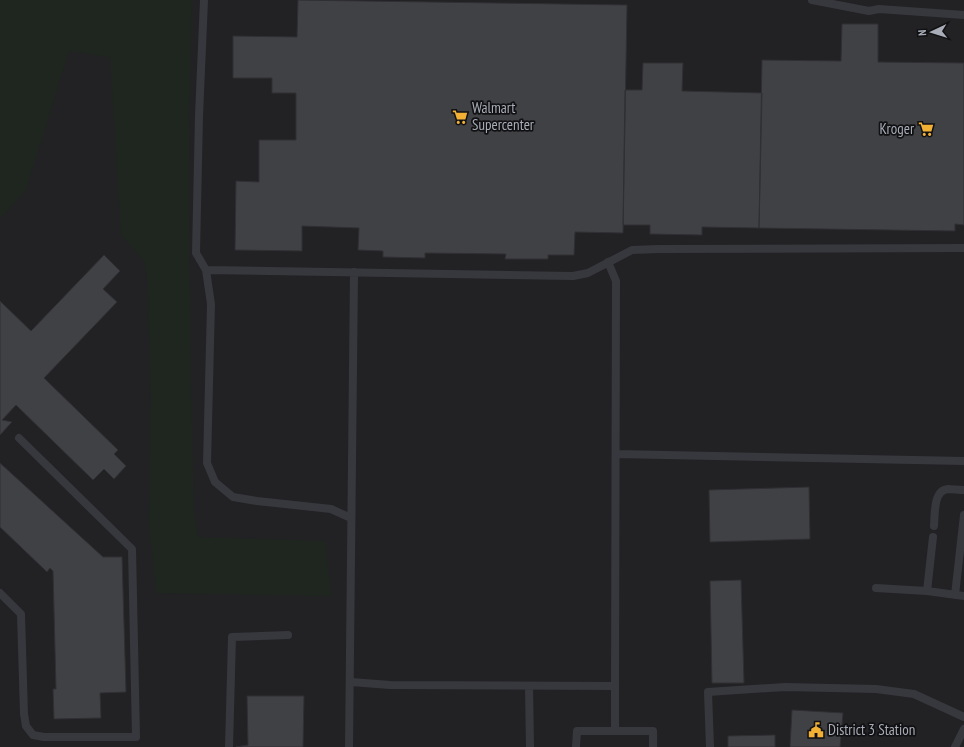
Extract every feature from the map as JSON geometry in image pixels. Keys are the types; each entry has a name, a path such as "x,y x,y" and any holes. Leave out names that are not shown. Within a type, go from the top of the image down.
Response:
{"lane":[{"path":"204,0 199,116 196,253 206,270 211,304 207,463 215,482 233,497 330,509 351,518"},
{"path":"812,0 869,11 879,9 964,15"},
{"path":"206,270 573,276 588,273 632,250 964,248"},
{"path":"608,262 616,281 615,731"},
{"path":"349,747 351,682 354,272"},
{"path":"0,593 21,614 24,714 26,726 33,735 44,737 136,737 132,550 19,438"},
{"path":"616,454 964,461"},
{"path":"934,526 936,500 939,493 946,489 964,490"},
{"path":"955,595 964,515"},
{"path":"927,591 933,537"},
{"path":"876,588 927,591 964,596"},
{"path":"229,747 232,637 288,635"},
{"path":"351,682 390,685 615,686"},
{"path":"529,686 530,747"},
{"path":"710,747 708,692 785,687 876,690 914,694 964,717"},
{"path":"954,747 964,729"},
{"path":"576,747 577,731 653,731 654,747"}],"shaded area":[{"path":"0,0 964,0 964,747 0,747"},
{"path":"0,0 192,0 189,128 189,256 194,513 198,537 325,541 331,596 156,593 149,522 151,395 148,293 145,262 121,235 110,57 69,51 26,190 0,219"}],"building":[{"name":"Walmart Supercenter","path":"298,0 627,5 623,233 575,232 574,255 548,255 548,259 505,259 506,254 425,253 425,258 383,257 383,251 358,250 359,228 302,226 302,251 235,250 236,181 259,182 259,140 296,140 296,93 272,93 272,78 233,78 233,36 297,37"},
{"path":"842,24 878,24 878,62 964,63 964,225 955,224 955,231 759,228 762,60 841,61"},
{"path":"643,63 683,63 682,91 762,93 759,228 702,227 702,235 650,234 650,225 623,225 625,90 642,90"},
{"path":"104,255 120,271 103,289 117,302 44,378 118,450 114,454 126,466 114,479 104,469 93,480 16,405 2,420 12,422 0,435 0,301 31,331"},
{"path":"0,463 103,557 122,557 126,692 100,693 101,718 54,719 53,689 56,689 53,571 50,568 47,572 0,527"},
{"path":"809,487 810,539 710,542 709,490"},
{"path":"741,580 744,683 712,683 710,581"},
{"path":"247,696 304,696 303,747 236,747 248,745"},
{"name":"District 3 Station","path":"792,710 843,713 840,747 790,747"},
{"path":"775,735 775,747 728,747 728,736"}],"place":[{"name":"Walmart Supercenter","path":"460,117"},
{"name":"Kroger","path":"926,129"},
{"name":"District 3 Station","path":"816,730"}]}
